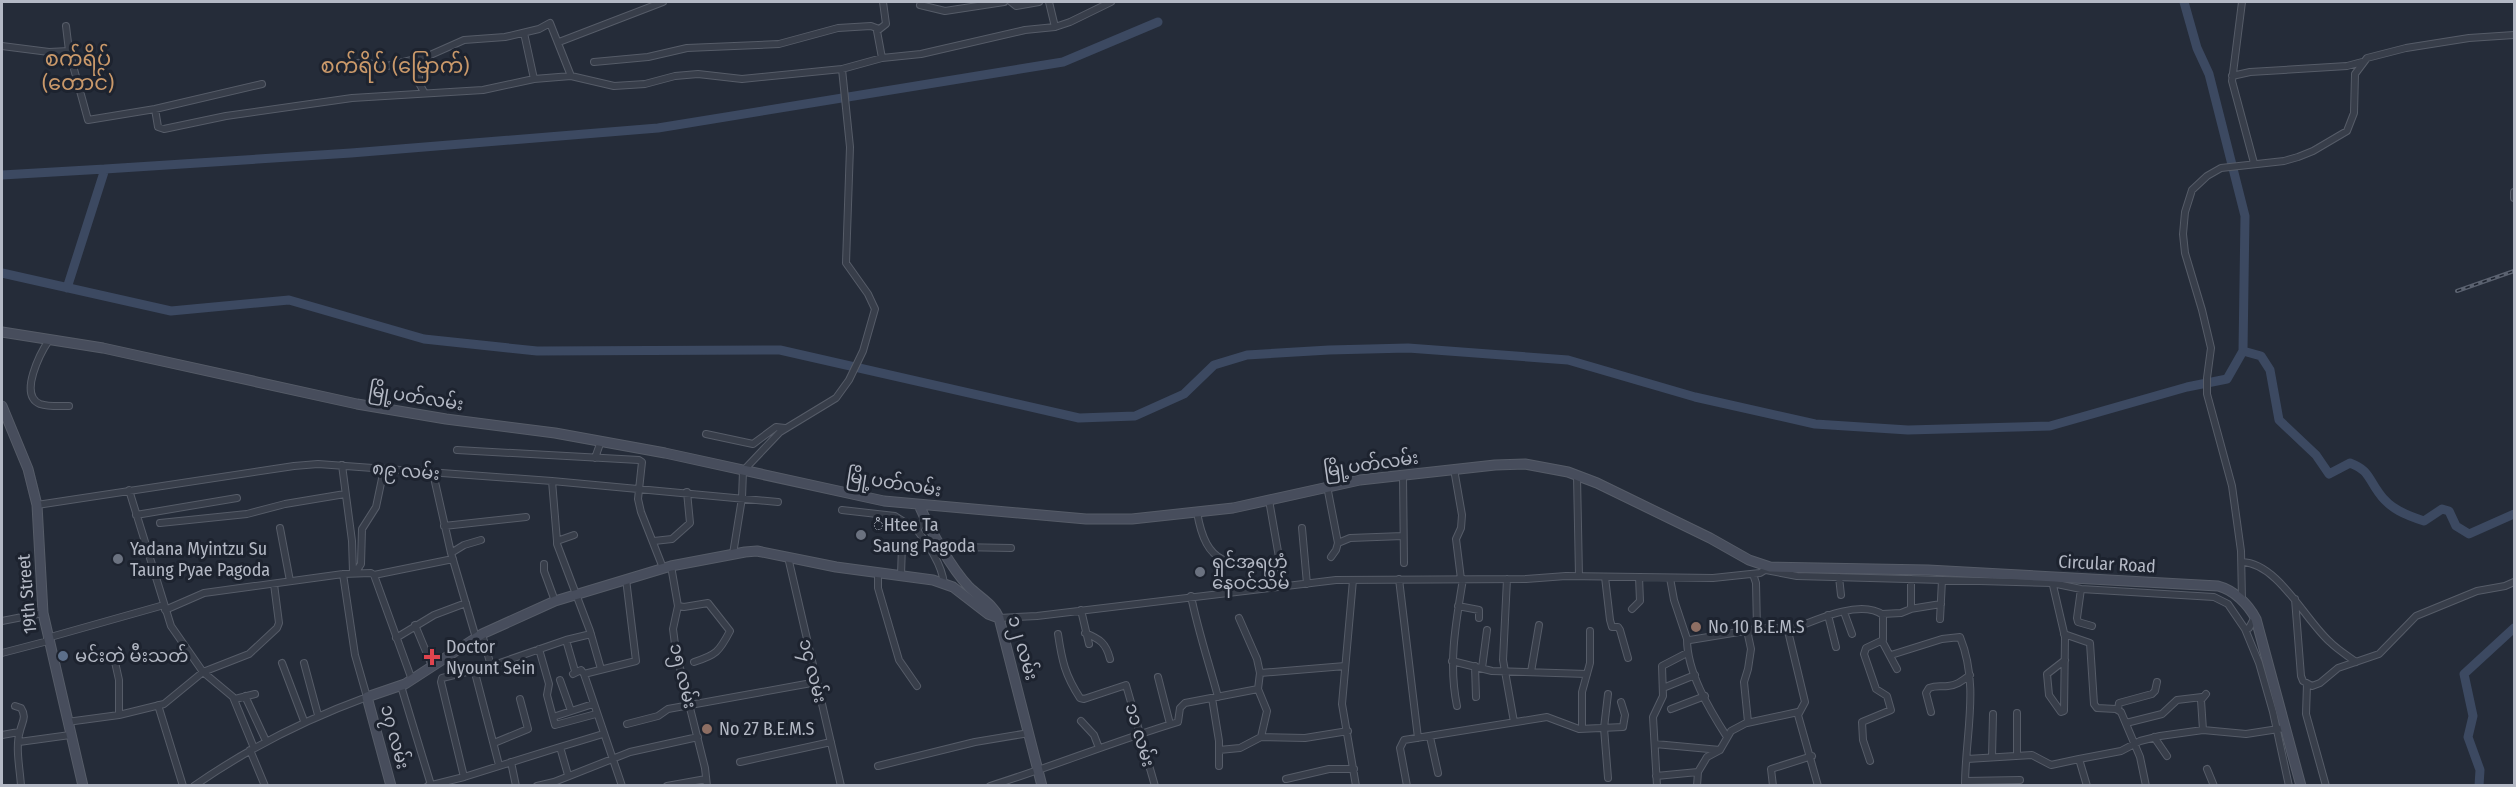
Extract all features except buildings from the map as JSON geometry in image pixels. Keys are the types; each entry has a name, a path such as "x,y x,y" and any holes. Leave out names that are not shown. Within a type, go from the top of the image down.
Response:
{"main road":[{"name":"မြို့ပတ်လမ်း","path":"2,332 103,348 357,404 601,441 884,501 919,506 1086,519 1132,519 1197,512 1269,500 1327,486 1454,469 1525,464 1556,469 1597,483 1768,568"},
{"name":"19th Street","path":"2,406 28,469 37,505 43,613 47,639 83,786"},
{"name":"၁၂ လမ်း","path":"919,506 944,551 968,586 994,610 999,618 1042,786"},
{"path":"367,698 401,686 479,636 555,601 667,567 733,554 757,551 944,584 953,587 988,614 999,618"},
{"name":"Circular Road","path":"1768,568 1928,570 2052,580 2218,586 2230,590 2255,616 2279,698 2281,729 2301,786"},
{"name":"၁၇ လမ်း","path":"367,698 381,741 391,786"}],"street":[{"path":"559,42 663,2"},
{"path":"882,58 877,35 879,29 886,24 883,2"},
{"path":"920,5 945,11 1004,2"},
{"path":"1011,2 1016,6 1039,2"},
{"path":"1049,2 1055,27"},
{"path":"155,109 158,128 164,129 226,116 341,99 483,90 534,79 571,76 614,86 645,84 675,76 698,74 742,79 842,69 882,58 921,54 1025,30 1055,27 1111,2"},
{"path":"2242,2 2232,76 2239,112 2254,163"},
{"path":"358,63 366,62 383,67 417,59 464,40 490,39 524,33 550,23 571,76"},
{"path":"66,26 69,51 86,120 113,118 262,84"},
{"path":"594,62 648,57 687,48 779,44 838,28 871,26 879,29"},
{"path":"524,33 534,79"},
{"path":"2232,76 2250,72 2347,66 2385,52 2406,48 2469,38 2514,35"},
{"path":"2,46 49,52 69,51"},
{"path":"417,59 419,82 424,92"},
{"path":"2242,601 2242,562 2230,472 2207,394 2206,378 2211,348 2185,253 2183,221 2192,190 2206,176 2221,168 2284,161 2298,157 2313,151 2347,130 2354,113 2355,74 2364,61"},
{"path":"776,437 835,403 855,372 865,351 878,306 852,268 847,254 850,147 842,69"},
{"path":"2514,192 2514,198"},
{"path":"48,340 38,357 32,375 34,400 40,404 69,406"},
{"path":"733,554 742,498 743,471 785,428 836,398 855,372"},
{"path":"706,434 753,444 776,427 785,428"},
{"path":"457,450 595,458 601,441"},
{"name":"၁၅ လမ်း","path":"595,458 642,462 639,488 641,512 667,567 678,606 673,629 676,652 707,782"},
{"path":"342,465 352,542 353,572"},
{"name":"၈၉ လမ်း","path":"37,505 294,466 342,465 687,492 778,502"},
{"path":"353,572 360,564 362,529 376,507 384,469"},
{"path":"1454,469 1462,515 1461,528 1456,539 1462,579 1452,661 1452,678 1457,706"},
{"path":"433,473 444,526 466,603 491,666"},
{"path":"1403,476 1404,563"},
{"path":"1577,476 1579,576"},
{"path":"552,481 557,541 591,634 601,669"},
{"path":"1327,486 1338,543 1331,557"},
{"path":"129,490 164,607 177,637 203,672 235,699 265,786"},
{"path":"654,542 672,539 690,523 687,492"},
{"path":"160,524 247,514 285,504 345,494"},
{"path":"136,514 237,498"},
{"path":"1269,500 1284,586"},
{"path":"842,510 895,516 917,530 933,554 944,584"},
{"path":"1197,512 1212,551 1225,562 1240,565 1281,561"},
{"path":"444,526 526,517"},
{"path":"917,530 925,518"},
{"path":"280,528 290,581"},
{"path":"1302,528 1307,584"},
{"path":"557,541 574,535"},
{"path":"1338,543 1350,538 1403,536"},
{"path":"2,653 164,607 204,593 353,572 374,575 430,566 452,556 464,545 481,540"},
{"path":"901,575 902,545"},
{"path":"944,551 957,547 1011,548"},
{"name":"၁၄ လမ်း","path":"788,557 841,786"},
{"path":"2242,562 2255,563 2264,569 2295,599 2330,643 2356,662"},
{"path":"544,564 544,571 555,601"},
{"path":"999,618 1353,580 1579,576 1713,578 1753,574 1768,568 1797,576 2052,580 2081,589 2214,597 2228,604 2245,629 2259,663 2281,729 2289,786"},
{"path":"878,573 878,588 899,660 917,686"},
{"path":"194,786 266,741 318,716 367,698 355,655 343,574"},
{"path":"1748,723 1744,682 1751,649 1748,635 1754,629 1756,581 1753,574"},
{"path":"374,575 412,680"},
{"path":"1605,577 1610,620 1612,627 1618,627 1620,630 1628,658"},
{"path":"1632,609 1640,601 1639,577"},
{"path":"1839,577 1841,596"},
{"path":"1670,578 1674,600 1687,639 1687,653 1695,675 1727,737"},
{"path":"584,674 636,661 626,579"},
{"path":"1399,579 1418,738"},
{"path":"1507,579 1503,654 1514,722"},
{"path":"1910,609 1911,579"},
{"path":"1353,580 1342,704 1356,786"},
{"path":"1940,619 1942,580"},
{"path":"2052,580 2064,634 2065,660 2064,711 2061,712 2049,695 2047,674 2065,660"},
{"path":"2295,599 2301,676 2307,684 2312,686 2320,683 2338,668 2379,654 2416,616 2477,591 2514,582"},
{"path":"67,722 119,715 158,705 168,701 203,672 249,654 277,628 280,617 274,584"},
{"path":"2081,589 2078,622 2092,626"},
{"path":"1191,596 1196,623 1214,677 1219,766"},
{"path":"396,638 415,625 466,603"},
{"path":"678,606 708,603 730,631 723,645 713,657 694,662"},
{"path":"1788,631 1828,615 1844,612 1862,610 1882,614 1941,604"},
{"path":"1458,606 1479,610 1479,618"},
{"path":"1081,610 1089,644"},
{"path":"1844,612 1852,634"},
{"path":"2,621 43,613"},
{"path":"1882,614 1885,623 1882,641 1897,669"},
{"path":"1828,615 1836,646"},
{"path":"2245,629 2249,628 2255,616"},
{"path":"1239,618 1257,659 1260,673 1258,689 1267,711 1261,737"},
{"path":"415,625 432,666"},
{"path":"1531,672 1539,625"},
{"path":"1687,639 1754,629 1783,628 1788,631 1805,702 1798,712 1748,723 1732,730 1720,750 1707,757 1698,772 1697,786"},
{"path":"1476,697 1479,667 1487,630"},
{"path":"1582,728 1582,692 1590,661 1590,631"},
{"path":"1085,633 1103,641 1110,659"},
{"path":"464,777 441,682 445,676 491,666 566,640 591,634"},
{"name":"၁၁ လမ်း","path":"1058,634 1067,680 1080,698 1084,699 1126,685 1155,786"},
{"path":"2064,634 2090,643 2092,693 2096,706 2118,710"},
{"path":"1891,655 1942,639 1958,636 1962,639 1970,675 1971,706 1965,783 2020,780"},
{"path":"566,640 574,672 581,670 584,674 620,785"},
{"path":"1870,761 1863,740 1861,724 1864,720 1890,711 1891,708 1887,696 1876,689 1864,652 1866,648 1882,641"},
{"path":"539,649 549,684 547,695 555,725 596,714"},
{"path":"1657,786 1653,717 1662,700 1662,666 1687,653"},
{"path":"1452,661 1505,672 1587,674"},
{"path":"115,662 119,680 119,715"},
{"path":"282,663 304,722"},
{"path":"304,663 318,716"},
{"path":"1260,673 1345,666"},
{"path":"474,669 499,765"},
{"path":"1663,688 1695,675"},
{"path":"1931,712 1926,693 1929,688 1960,683 1970,675"},
{"path":"1158,677 1170,724"},
{"path":"560,680 571,711"},
{"path":"627,724 658,716 668,709 690,704 816,682"},
{"path":"2146,786 2135,744 2118,710 2119,703 2152,694 2157,682"},
{"path":"2307,684 2306,714 2326,786"},
{"path":"401,686 429,785 464,777 603,734"},
{"path":"990,786 1038,771 1140,733 1178,722 1182,705 1258,689"},
{"path":"235,699 255,694"},
{"path":"1608,694 1604,728 1608,778"},
{"path":"2126,723 2162,714 2177,700 2204,695 2200,709 2203,730"},
{"path":"245,696 266,741"},
{"path":"1671,709 1705,696"},
{"path":"494,743 527,732 529,726 520,699"},
{"path":"1407,786 1400,748 1404,740 1553,717 1582,728 1624,726 1625,715 1621,702"},
{"path":"553,717 593,704"},
{"path":"158,705 183,786"},
{"path":"15,706 21,708 24,713 24,722 19,732 21,786"},
{"path":"1798,712 1812,756 1818,786"},
{"path":"2017,755 2018,713"},
{"path":"1992,757 1993,714"},
{"path":"1081,721 1094,735 1099,748"},
{"path":"1967,759 2032,755 2051,765 2121,751 2154,737 2203,730 2246,734 2281,729"},
{"path":"1219,750 1240,748 1261,737 1305,738 1348,731"},
{"path":"2,735 19,732"},
{"path":"878,766 975,742 1029,733"},
{"path":"20,742 70,735"},
{"path":"537,786 630,752 698,737"},
{"path":"1430,737 1438,773"},
{"path":"2154,737 2167,756"},
{"path":"740,762 831,742"},
{"path":"1655,744 1720,750"},
{"path":"560,747 568,775"},
{"path":"1773,786 1771,769 1812,756"},
{"path":"2079,759 2087,786"},
{"path":"511,762 516,786"},
{"path":"1286,779 1329,769 1354,769"},
{"path":"2207,769 2214,786"},
{"path":"1656,777 1698,772"},
{"path":"206,778 210,786"},
{"path":"667,786 707,782"}],"waterway":[{"path":"2,273 171,311 289,300 424,339 537,351 780,350 1079,418 1135,416 1184,394 1214,365 1247,355 1408,348 1568,360 1695,397 1815,424 1908,430 2050,426 2187,387 2227,379 2243,351 2245,216 2209,74 2197,48 2184,2"},
{"path":"67,288 105,169 351,153 658,128 1063,62 1158,22"},
{"path":"2,175 105,169"},
{"path":"2243,351 2261,356 2270,370 2279,420 2316,455 2329,474 2350,463 2365,472 2383,499 2399,511 2424,521 2442,509 2449,511 2456,526 2469,534 2514,514"},
{"path":"2479,786 2480,770 2468,737 2473,716 2464,674 2514,628"}],"railway":[{"path":"2457,291 2514,271"}],"place":[{"name":"ံHtee Ta Saung Pagoda","path":"861,535"},
{"name":"Yadana Myintzu Su Taung Pyae Pagoda","path":"118,559"},
{"name":"ရှင်အရဟံ နေဝင်သိမ်","path":"1200,572"},
{"name":"No 10 B.E.M.S","path":"1696,627"},
{"name":"မင်းတဲ မီးသတ်","path":"63,656"},
{"name":"Doctor Nyount Sein","path":"432,657"},
{"name":"No 27 B.E.M.S","path":"707,729"}],"district":[{"name":"စက်ရိပ် (မြောက်)","path":"395,66"},
{"name":"စက်ရိပ် (တောင်)","path":"78,71"}]}
